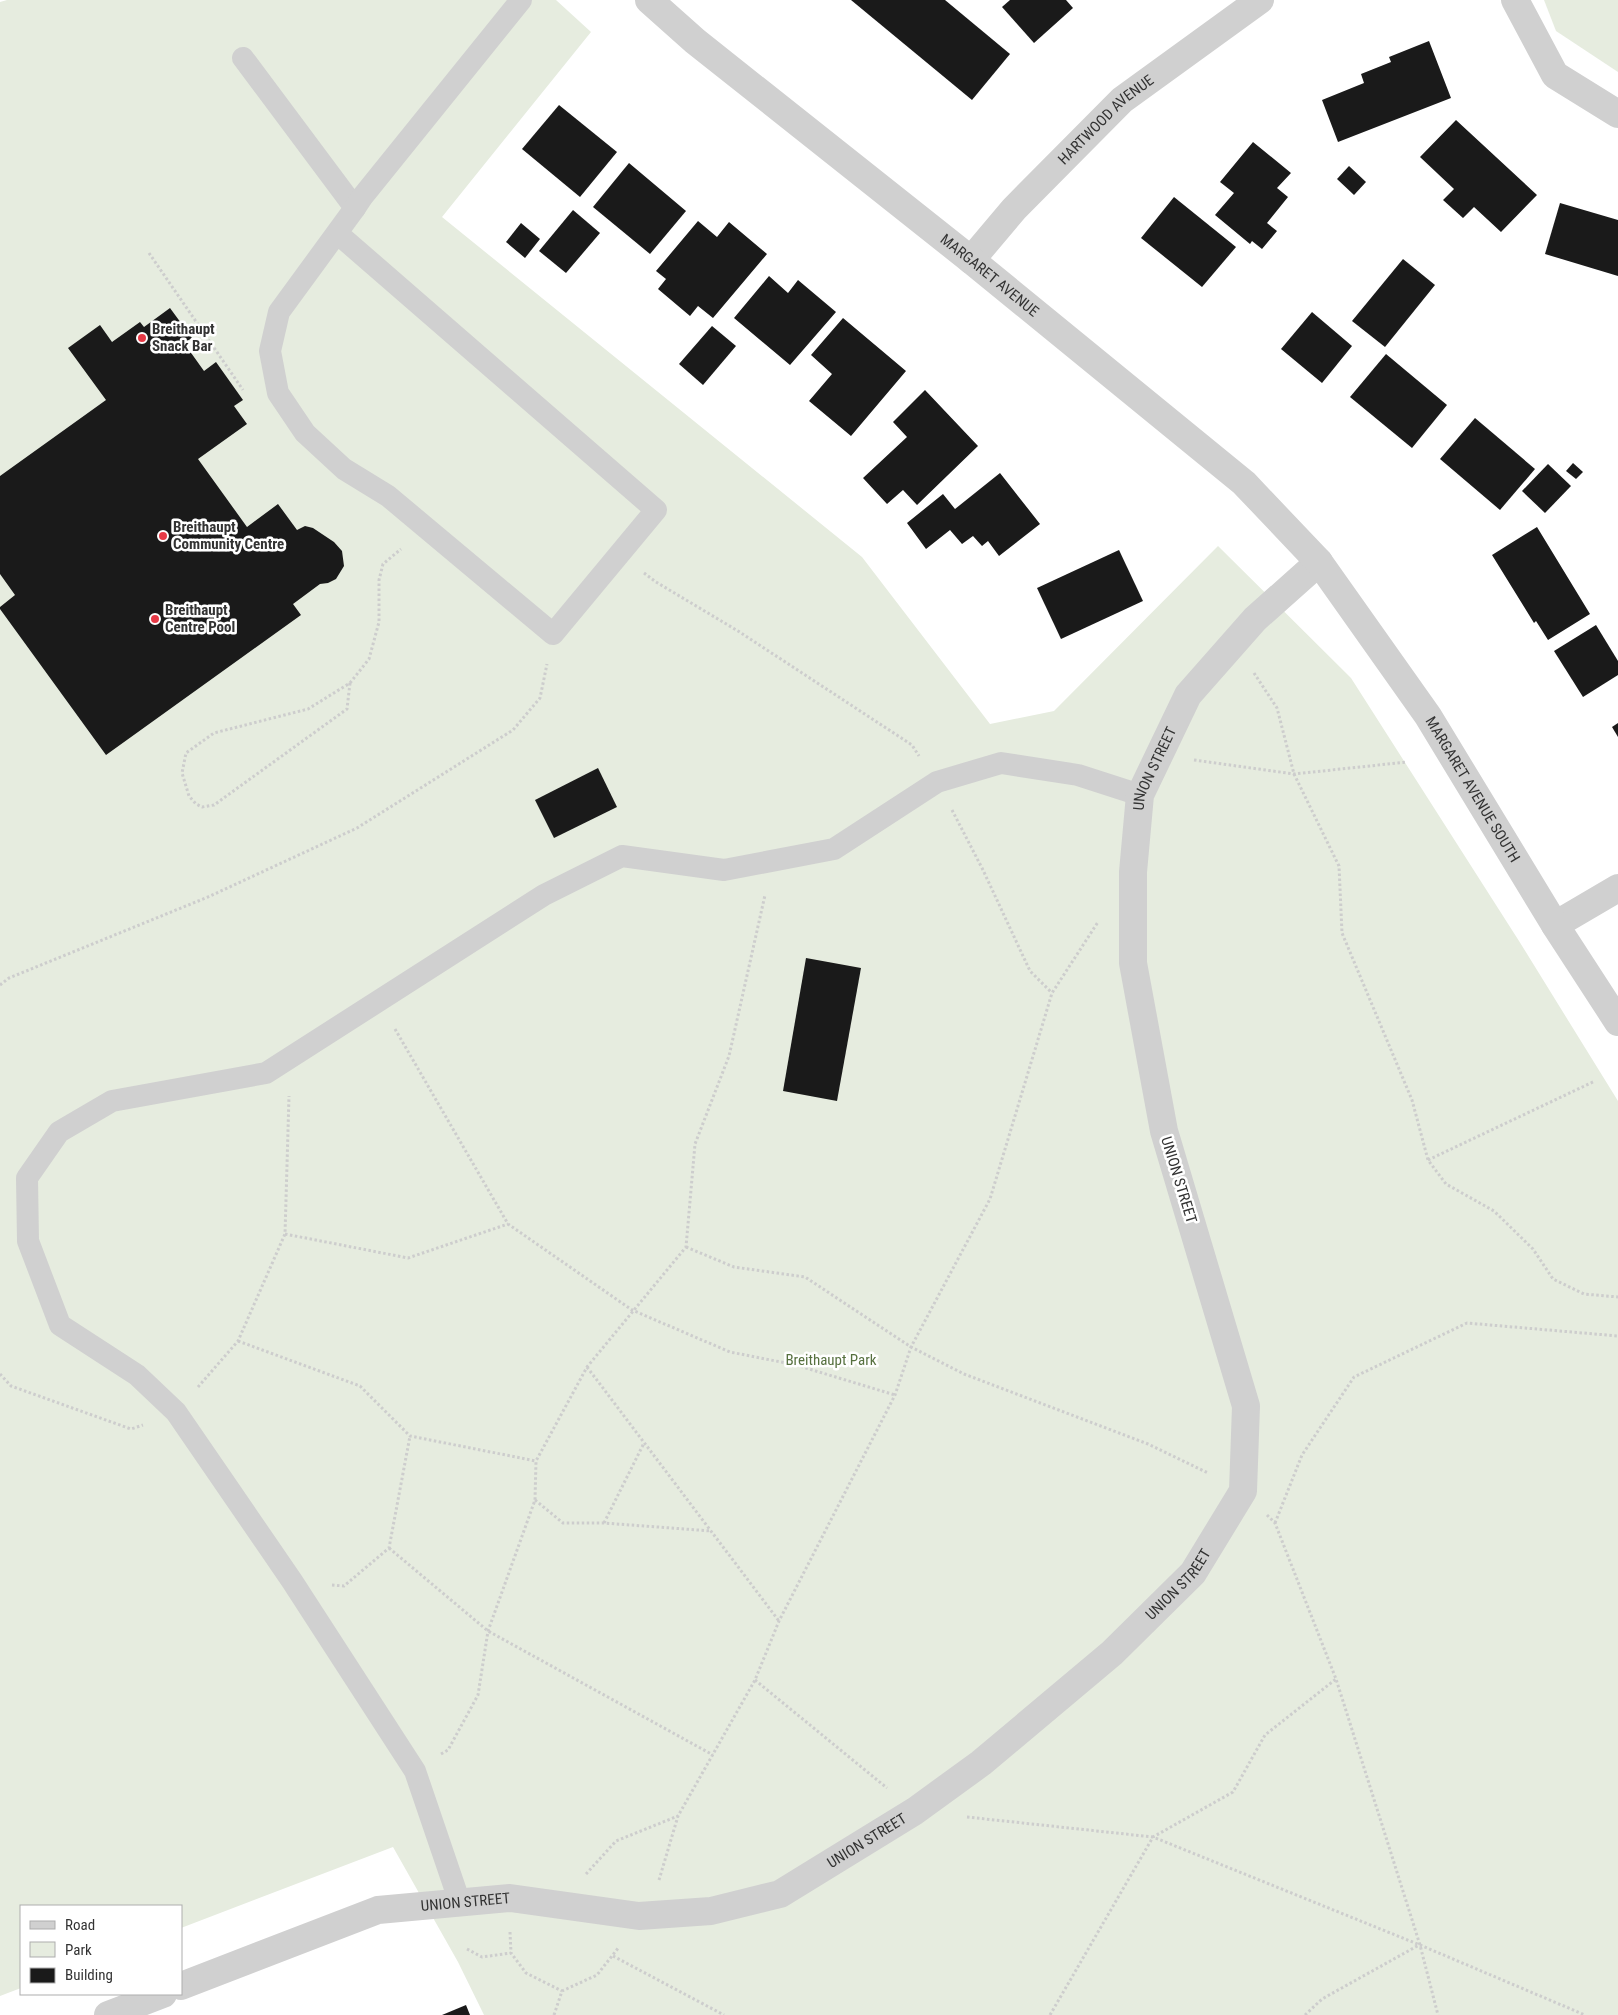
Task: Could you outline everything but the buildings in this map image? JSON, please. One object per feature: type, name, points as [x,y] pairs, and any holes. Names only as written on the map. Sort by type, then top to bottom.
[{"type":"street","name":"MARGARET AVENUE","points":[[650,0],[695,41],[970,260],[1244,483],[1319,562]]},
{"type":"street","name":"HARTWOOD AVENUE","points":[[970,260],[1014,209],[1122,100],[1260,0]]},
{"type":"street","points":[[1515,0],[1556,75],[1618,114]]},
{"type":"street","name":"UNION STREET","points":[[182,1986],[378,1910],[510,1898],[640,1916],[711,1912],[780,1894],[915,1811],[981,1763],[1112,1653],[1193,1573],[1244,1491],[1246,1406],[1164,1131],[1133,963],[1133,872],[1140,795],[1188,695],[1268,606],[1319,562]]},
{"type":"street","name":"MARGARET AVENUE SOUTH","points":[[1319,562],[1428,716],[1554,925],[1618,1022]]},
{"type":"street","points":[[1554,925],[1618,888]]},
{"type":"street","points":[[108,2015],[160,1995]]},
{"type":"lane","points":[[337,233],[656,510],[553,634],[388,496],[344,469],[305,433],[278,393],[270,351],[279,312],[355,208],[521,0]]},
{"type":"lane","points":[[243,58],[355,208]]},
{"type":"lane","points":[[460,1903],[415,1771],[292,1581],[176,1412],[137,1375],[60,1325],[28,1242],[27,1178],[59,1132],[112,1101],[266,1073],[544,895],[622,856],[724,870],[834,849],[937,782],[1001,763],[1078,775],[1140,795]]},
{"type":"path","points":[[149,252],[246,393]]},
{"type":"path","points":[[350,683],[347,709],[214,805],[202,807],[196,804],[189,796],[182,773],[186,753],[214,733],[308,709],[350,683],[369,659],[379,622],[379,580],[383,564],[426,528]]},
{"type":"path","points":[[619,555],[656,582],[738,631],[912,745],[937,782],[983,870],[1030,971],[1052,993]]},
{"type":"path","points":[[0,985],[9,978],[208,897],[357,828],[513,730],[540,698],[553,634]]},
{"type":"path","points":[[1234,644],[1278,708],[1294,774],[1339,866],[1342,933],[1412,1100],[1428,1160],[1446,1184],[1494,1211],[1533,1249],[1553,1279],[1584,1294],[1618,1297]]},
{"type":"path","points":[[1159,755],[1294,774],[1407,762]]},
{"type":"path","points":[[415,1771],[448,1750],[478,1695],[488,1631],[535,1500],[536,1461],[587,1367],[632,1310],[686,1247],[695,1144],[729,1056],[773,861]]},
{"type":"path","points":[[656,1890],[678,1816],[755,1680],[779,1621],[895,1395],[912,1347],[990,1198],[1052,993],[1099,921]]},
{"type":"path","points":[[378,1001],[508,1224],[632,1310],[730,1352],[796,1365],[895,1395]]},
{"type":"path","points":[[0,1374],[11,1386],[131,1429],[176,1412],[238,1341],[285,1234],[290,1058]]},
{"type":"path","points":[[1428,1160],[1595,1081]]},
{"type":"path","points":[[285,1234],[408,1258],[508,1224]]},
{"type":"path","points":[[686,1247],[734,1267],[805,1277],[912,1347],[964,1374],[1148,1444],[1244,1491],[1275,1523],[1336,1679],[1420,1945],[1438,2015]]},
{"type":"path","points":[[1275,1523],[1302,1455],[1354,1377],[1468,1323],[1618,1336]]},
{"type":"path","points":[[238,1341],[360,1386],[410,1436],[536,1461]]},
{"type":"path","points":[[587,1367],[779,1621]]},
{"type":"path","points":[[292,1581],[344,1586],[390,1548],[410,1436]]},
{"type":"path","points":[[604,1523],[644,1443]]},
{"type":"path","points":[[535,1500],[562,1523],[604,1523],[712,1531]]},
{"type":"path","points":[[390,1548],[488,1631],[713,1755]]},
{"type":"path","points":[[1050,2015],[1153,1838],[1233,1792],[1265,1735],[1336,1679]]},
{"type":"path","points":[[755,1680],[915,1811],[1153,1838],[1420,1945],[1585,2015]]},
{"type":"path","points":[[563,1905],[580,1881],[616,1841],[678,1816]]},
{"type":"path","points":[[510,1898],[510,1953],[526,1973],[562,1991]]},
{"type":"path","points":[[554,2015],[562,1991],[597,1975],[621,1945]]},
{"type":"path","points":[[1305,2015],[1322,1998],[1420,1945]]},
{"type":"path","points":[[467,1949],[482,1957],[510,1953]]},
{"type":"path","points":[[613,1956],[724,2015]]},
{"type":"green space","name":"Breithaupt Park","points":[[7,0],[556,0],[591,32],[442,217],[862,557],[990,724],[1054,711],[1218,546],[1351,678],[1519,941],[1618,1101],[1618,2015],[484,2015],[458,1962],[393,1847],[182,1928],[182,1905],[20,1905],[20,1988],[0,1996],[0,2]]},
{"type":"green space","points":[[1544,0],[1618,0],[1618,72],[1556,31]]},
{"type":"place","name":"Breithaupt Snack Bar","points":[[142,338]]},
{"type":"place","name":"Breithaupt Community Centre","points":[[163,536]]},
{"type":"place","name":"Breithaupt Centre Pool","points":[[155,619]]}]
